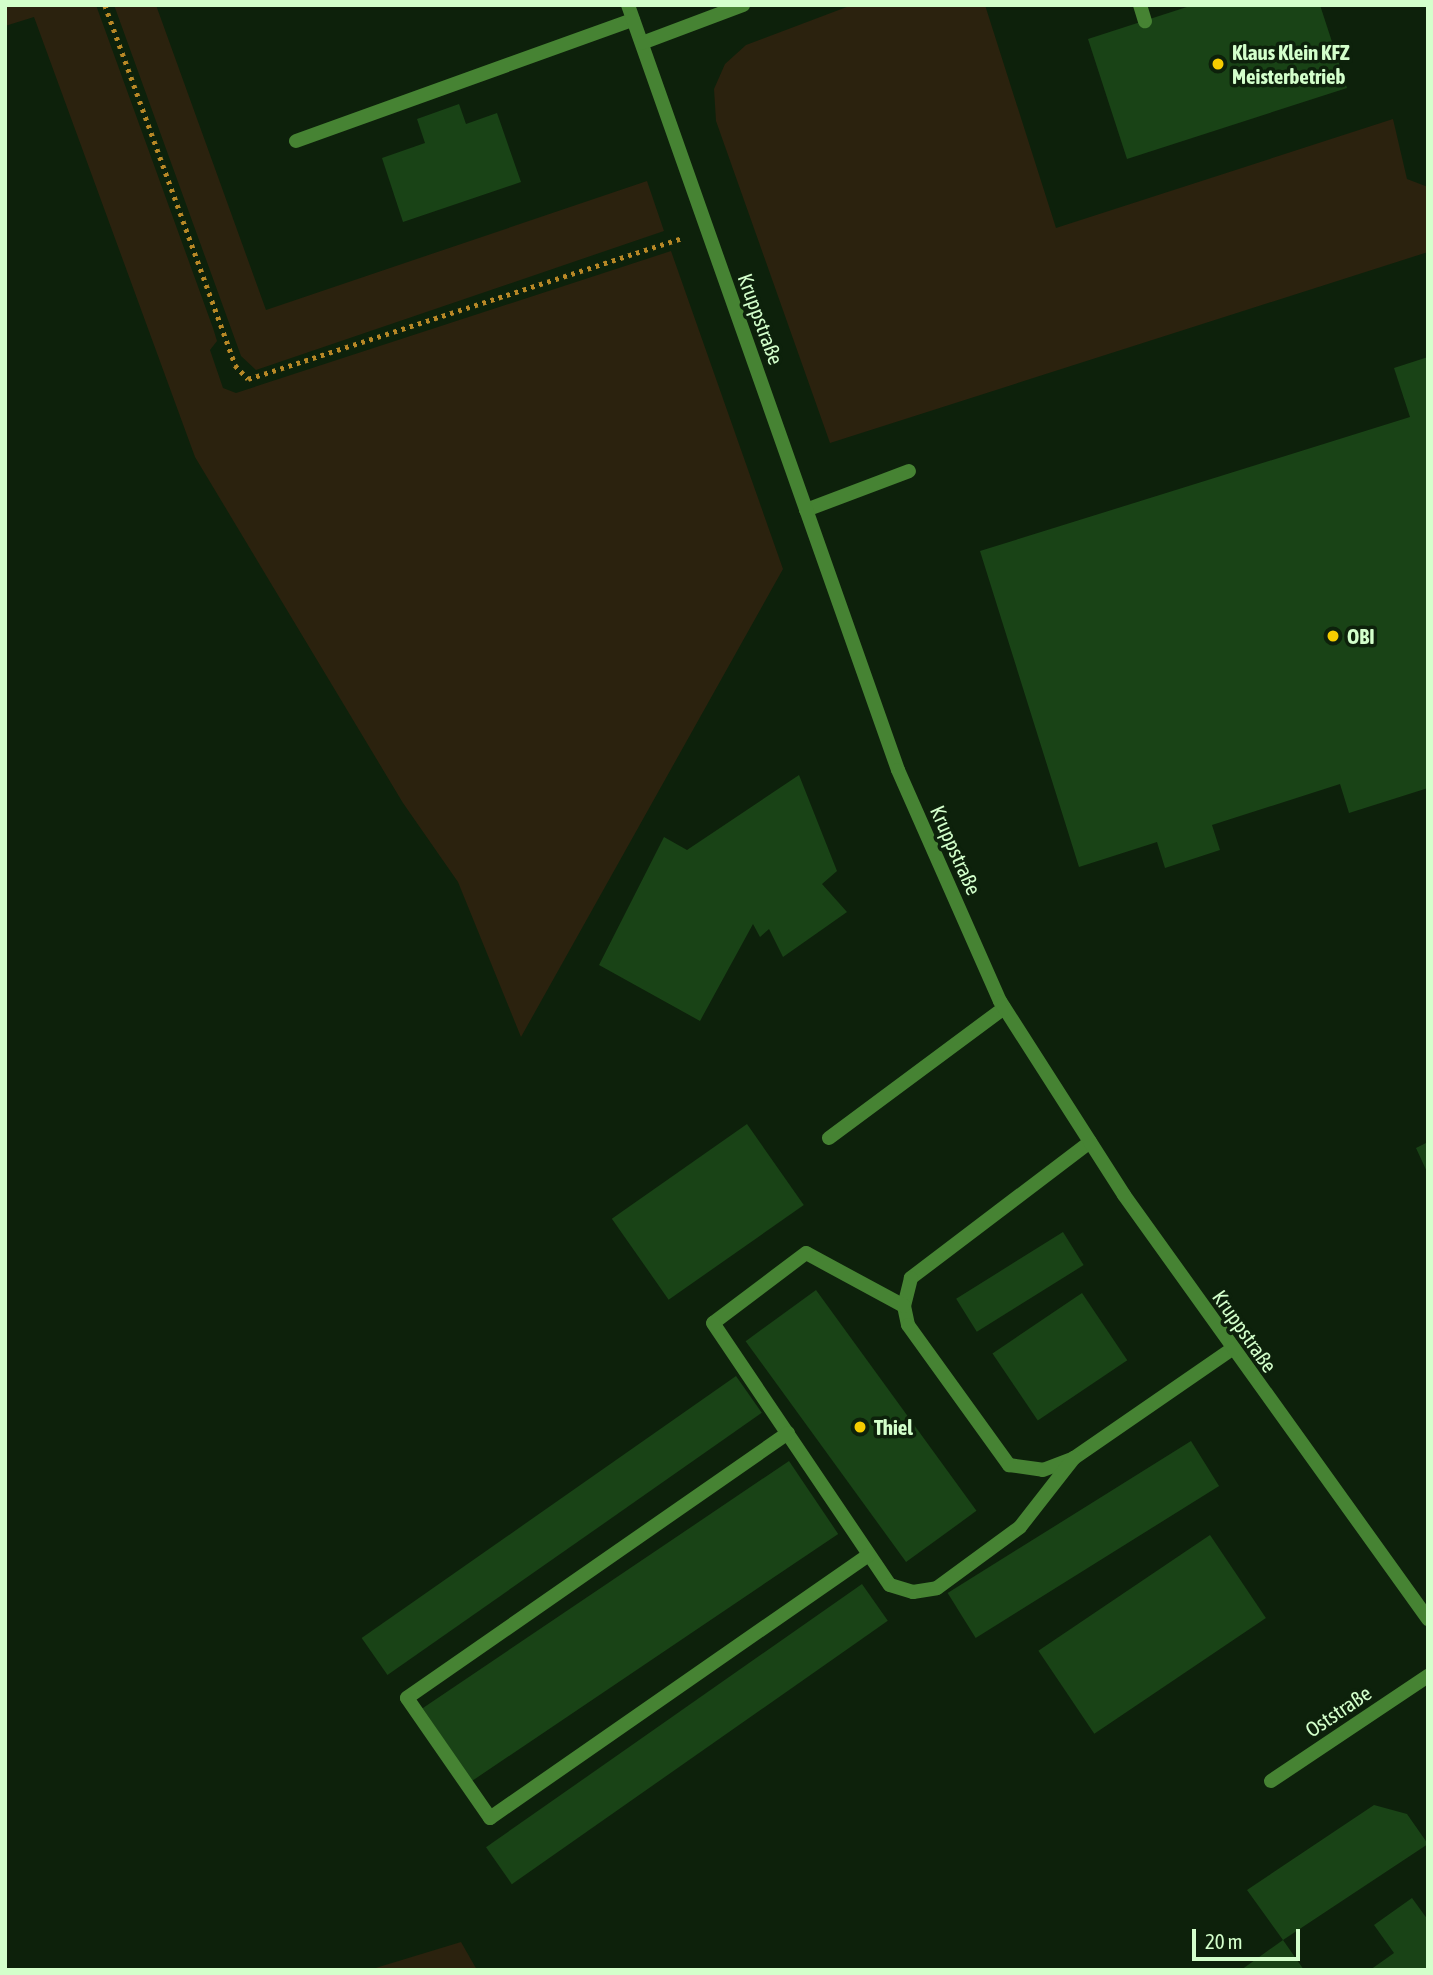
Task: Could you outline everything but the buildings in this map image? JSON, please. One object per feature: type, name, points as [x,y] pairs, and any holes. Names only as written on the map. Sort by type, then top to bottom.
[{"type":"street","name":"Kruppstraße","points":[[628,5],[898,769],[1004,1008],[1090,1142],[1233,1349],[1428,1619]]},
{"type":"street","points":[[642,43],[743,5]]},
{"type":"street","points":[[1140,5],[1145,21]]},
{"type":"street","points":[[296,141],[634,20]]},
{"type":"street","points":[[806,510],[909,471]]},
{"type":"street","points":[[829,1138],[1004,1008]]},
{"type":"street","points":[[1090,1142],[911,1278],[904,1306],[908,1325],[1009,1465],[1043,1470],[1074,1458],[1233,1349]]},
{"type":"street","points":[[904,1306],[806,1253],[713,1324],[890,1585],[913,1592],[937,1588],[1020,1527],[1074,1458]]},
{"type":"street","points":[[788,1433],[407,1698],[490,1818],[869,1555]]},
{"type":"street","name":"Oststraße","points":[[1271,1782],[1428,1675]]},
{"type":"path","points":[[105,5],[234,365],[248,379],[707,230]]},
{"type":"shaded area","points":[[5,5],[96,5],[213,328],[217,341],[210,350],[223,388],[236,393],[671,251],[783,569],[521,1037],[458,882],[403,803],[195,457],[34,17],[5,26]]},
{"type":"shaded area","points":[[114,5],[156,5],[266,310],[647,181],[664,231],[256,370],[241,356]]},
{"type":"shaded area","points":[[852,5],[985,5],[1056,228],[1393,119],[1407,179],[1428,187],[1428,252],[830,443],[716,121],[714,89],[725,64],[746,45]]},
{"type":"shaded area","points":[[461,1942],[477,1970],[369,1970]]},
{"type":"place","name":"Klaus Klein KFZ Meisterbetrieb","points":[[1218,64]]},
{"type":"place","name":"OBI","points":[[1333,636]]},
{"type":"place","name":"Thiel","points":[[860,1427]]}]
